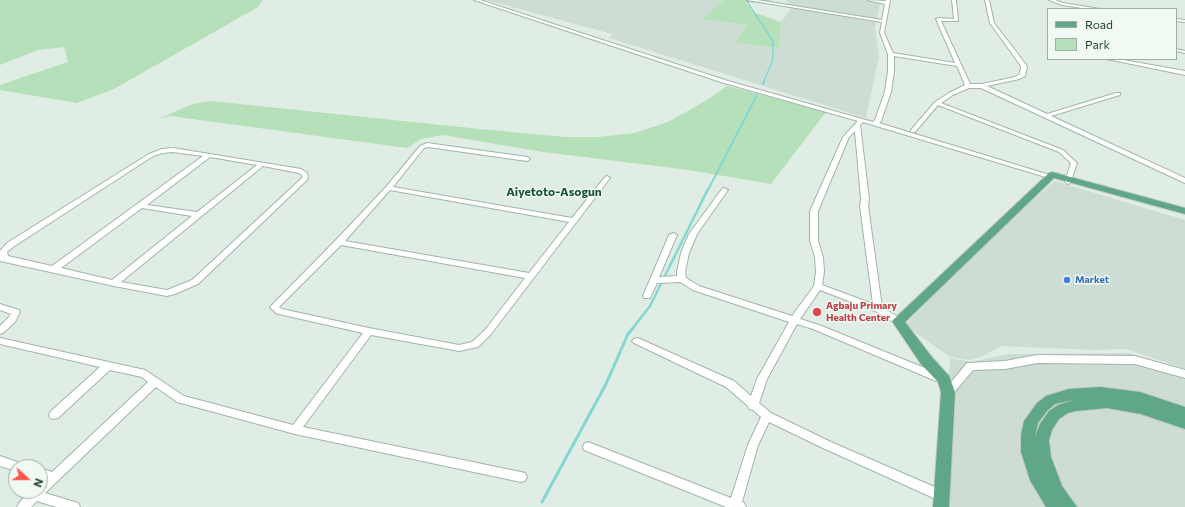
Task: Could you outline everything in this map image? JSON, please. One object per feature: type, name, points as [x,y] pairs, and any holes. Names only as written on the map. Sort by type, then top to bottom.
[{"type":"main road","points":[[941,501],[946,386],[898,321],[1025,199],[1052,176],[1185,215]]},
{"type":"main road","points":[[1068,181],[1185,211]]},
{"type":"main road","points":[[1055,507],[1038,480],[1029,452],[1028,435],[1031,422],[1042,407],[1051,400],[1069,395],[1100,392],[1140,398],[1185,412]]},
{"type":"main road","points":[[1069,507],[1056,490],[1043,457],[1042,440],[1045,428],[1054,415],[1062,409],[1076,405],[1107,402],[1141,408],[1185,423]]},
{"type":"street","points":[[476,0],[726,82],[860,122],[876,123],[913,131],[920,135]]},
{"type":"street","points":[[484,0],[718,77],[920,135],[1052,176]]},
{"type":"street","points":[[749,0],[883,21]]},
{"type":"street","points":[[869,0],[888,2],[883,21],[882,33],[891,54],[891,71],[888,92],[876,123]]},
{"type":"street","points":[[954,0],[956,20],[938,19],[968,86]]},
{"type":"street","points":[[913,131],[936,103],[968,86],[982,86],[1017,78],[1023,75],[1024,66],[992,23],[987,0]]},
{"type":"street","points":[[1051,0],[1063,6],[1086,8]]},
{"type":"street","points":[[891,54],[958,65]]},
{"type":"street","points":[[1115,60],[1185,73]]},
{"type":"street","points":[[982,86],[1185,182]]},
{"type":"street","points":[[1046,116],[1118,94]]},
{"type":"street","points":[[936,103],[1061,151],[1074,163],[1068,181]]},
{"type":"street","points":[[753,406],[762,379],[794,321],[818,286],[820,272],[819,257],[814,240],[814,211],[846,137],[860,122]]},
{"type":"street","points":[[860,122],[864,206],[878,309]]},
{"type":"street","points":[[527,159],[427,145],[419,149],[388,188],[339,242],[274,307],[279,311],[369,331],[459,348],[475,345],[488,332],[607,178]]},
{"type":"street","points":[[173,150],[262,164],[301,171],[305,174],[306,179],[194,282],[182,289],[167,293],[114,283],[2,258],[3,252],[10,245],[151,155],[173,150]]},
{"type":"street","points":[[53,270],[209,156]]},
{"type":"street","points":[[114,283],[262,164]]},
{"type":"street","points":[[388,188],[574,221]]},
{"type":"street","points":[[682,280],[681,272],[685,253],[693,234],[724,190]]},
{"type":"street","points":[[142,206],[199,216]]},
{"type":"street","points":[[647,296],[657,280],[673,235]]},
{"type":"street","points":[[339,242],[530,276]]},
{"type":"street","points":[[657,280],[682,280],[696,288],[816,327],[946,386],[970,366],[1005,365],[1037,359],[1135,360],[1185,374]]},
{"type":"street","points":[[818,286],[878,309],[898,321]]},
{"type":"street","points":[[0,306],[16,312],[12,320],[0,331]]},
{"type":"street","points":[[295,430],[369,331]]},
{"type":"street","points":[[0,341],[144,374],[181,399],[295,430],[521,477]]},
{"type":"street","points":[[638,341],[730,384],[766,416],[941,501]]},
{"type":"street","points":[[54,415],[109,365]]},
{"type":"street","points":[[48,482],[155,382]]},
{"type":"street","points":[[588,447],[737,506],[753,445],[766,416]]},
{"type":"street","points":[[48,475],[53,477]]},
{"type":"street","points":[[48,496],[74,507]]},
{"type":"street","points":[[23,507],[31,499]]},
{"type":"shaded area","points":[[486,0],[723,0],[702,19],[747,25],[737,43],[779,48],[781,22],[791,9],[786,0],[859,0],[880,3],[875,27],[879,56],[866,118],[609,38],[612,34]]},
{"type":"shaded area","name":"Market","points":[[1055,181],[1185,220],[1185,369],[1126,349],[1093,350],[1001,346],[981,357],[969,360],[950,357],[905,325],[993,234]]},
{"type":"shaded area","points":[[1128,353],[1185,370],[1185,507],[935,507],[946,388],[951,358],[971,362],[1008,354]]},
{"type":"green space","points":[[0,0],[263,0],[258,7],[114,89],[77,103],[0,90],[0,85],[68,62],[64,47],[38,50],[0,65]]},
{"type":"green space","points":[[723,0],[772,0],[767,4],[745,2],[753,12],[781,22],[779,48],[736,43],[747,25],[702,19]]},
{"type":"green space","points":[[727,86],[826,112],[771,184],[689,170],[543,152],[443,135],[421,139],[407,148],[170,116],[158,119],[193,104],[211,101],[565,137],[598,137],[634,133],[668,122],[707,100]]},
{"type":"waterway","points":[[746,0],[773,41],[773,60],[763,83]]},
{"type":"waterway","points":[[708,190],[757,95]]},
{"type":"waterway","points":[[632,329],[650,306],[708,189]]},
{"type":"waterway","points":[[542,502],[606,384],[628,334],[633,328]]},
{"type":"place","name":"Market","points":[[1067,280]]},
{"type":"place","name":"Agbaju Primary Health Center","points":[[817,312]]},
{"type":"district","name":"Aiyetoto-Asogun","points":[[554,192]]}]
